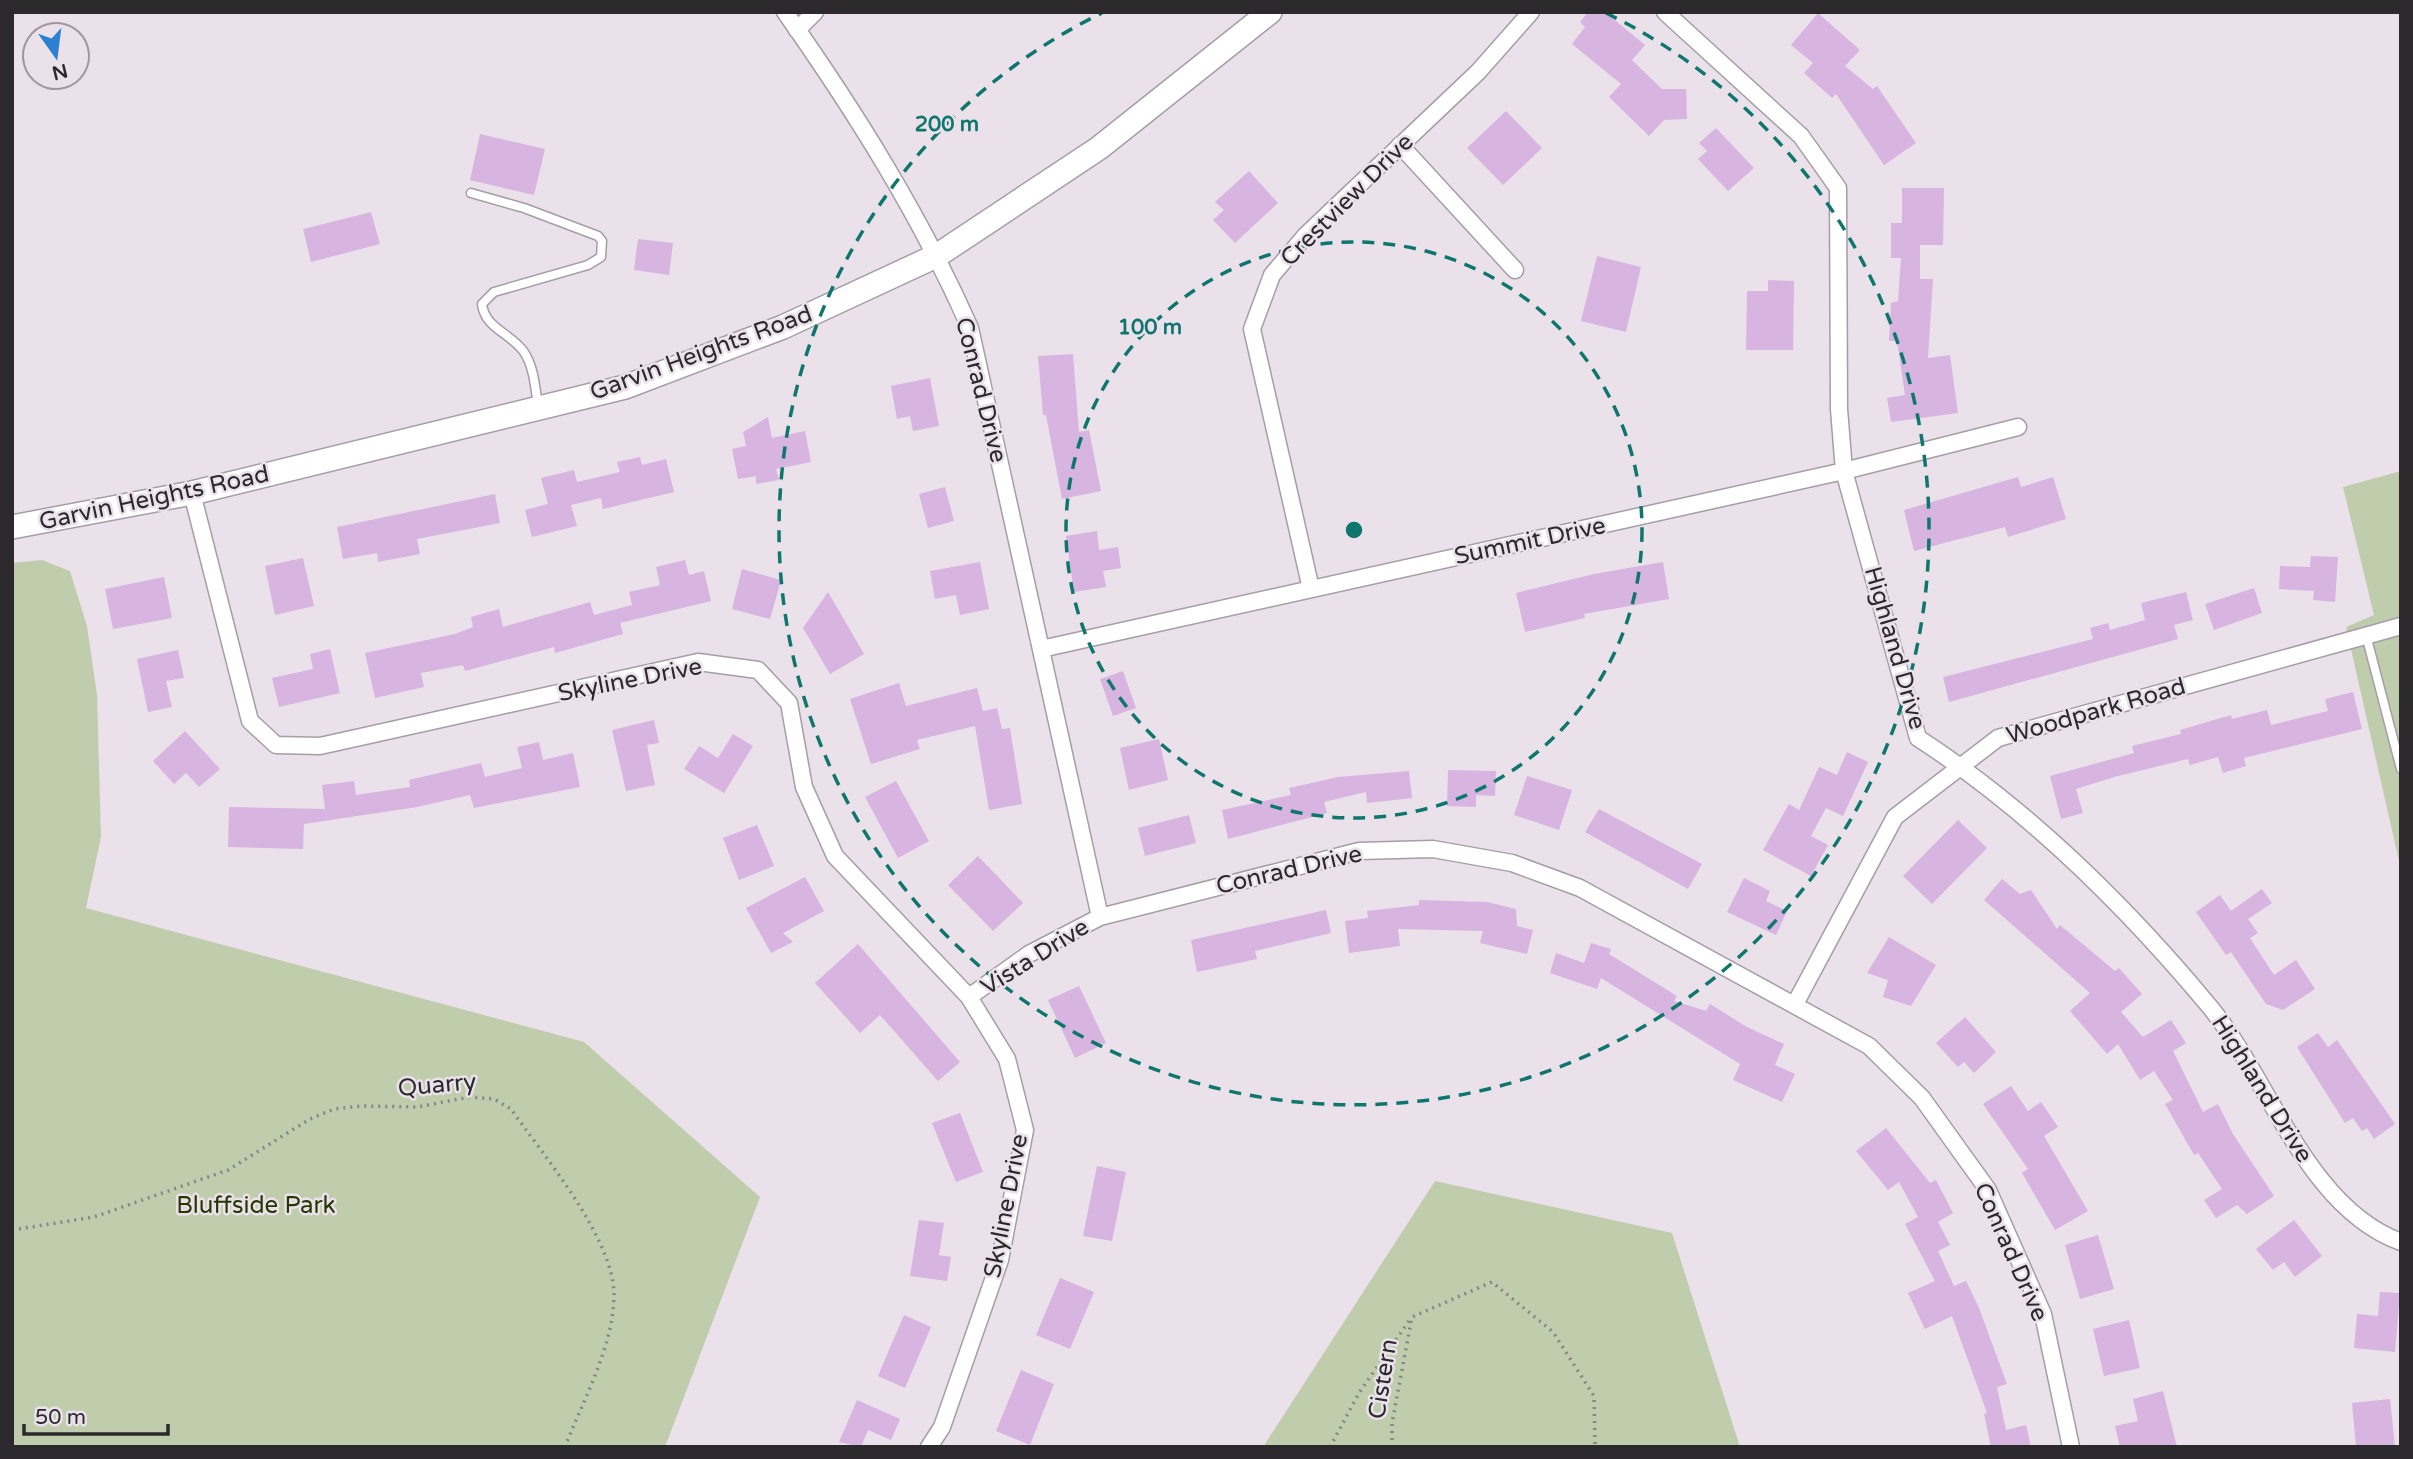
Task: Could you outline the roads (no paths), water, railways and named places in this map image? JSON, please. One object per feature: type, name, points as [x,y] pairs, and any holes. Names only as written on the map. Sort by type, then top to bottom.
[{"type":"main road","name":"Garvin Heights Road","points":[[12,527],[192,493],[625,387],[783,327],[938,256],[1098,148],[1270,12]]},
{"type":"street","name":"Conrad Drive","points":[[785,12],[847,99],[938,256],[970,328],[1100,917],[1359,851],[1433,849],[1512,863],[1580,888],[1794,1004],[1869,1046],[1922,1098],[1987,1190],[2043,1314],[2071,1447]]},
{"type":"street","points":[[797,30],[816,12]]},
{"type":"street","name":"Crestview Drive","points":[[1311,589],[1252,329],[1272,275],[1306,235],[1478,72],[1531,12]]},
{"type":"street","name":"Highland Drive","points":[[1665,12],[1801,136],[1838,188],[1839,409],[1844,471],[1919,738],[1962,766],[2052,842],[2133,921],[2212,1010],[2320,1182],[2381,1235],[2401,1242]]},
{"type":"street","points":[[1400,145],[1515,270]]},
{"type":"street","name":"Summit Drive","points":[[1041,649],[1844,471],[2018,427]]},
{"type":"street","name":"Skyline Drive","points":[[192,493],[250,721],[276,745],[320,746],[698,662],[758,670],[789,703],[804,787],[835,856],[969,998],[1007,1059],[1025,1130],[1000,1260],[942,1427],[929,1447]]},
{"type":"street","name":"Woodpark Road","points":[[1794,1004],[1895,817],[1998,738],[2401,626]]},
{"type":"street","name":"Vista Drive","points":[[969,998],[1029,954],[1100,917]]},
{"type":"lane","points":[[471,193],[524,208],[597,236],[602,241],[601,257],[588,265],[494,292],[482,304],[489,323],[523,351],[531,367],[538,408]]},
{"type":"lane","points":[[2366,635],[2401,769]]},
{"type":"park label","name":"Bluffside Park","points":[[256,1205]]}]
